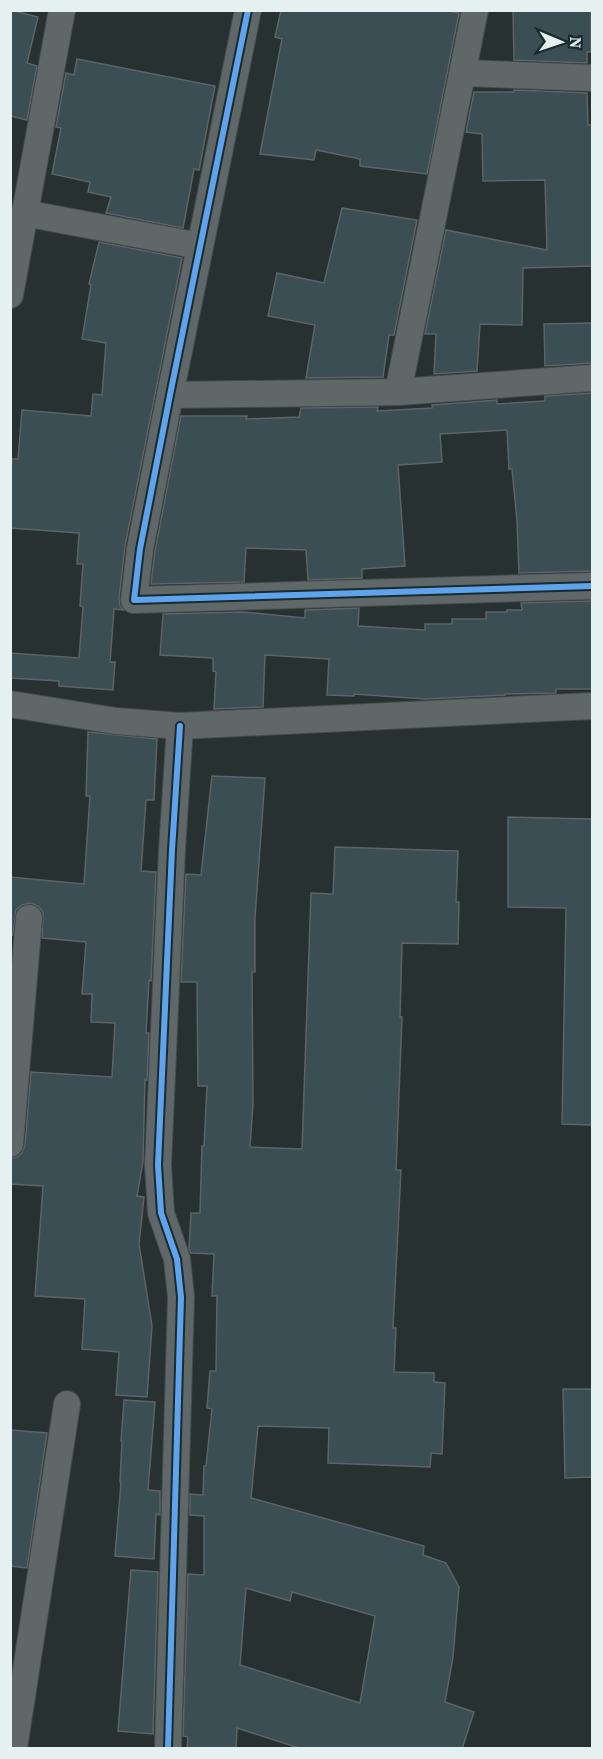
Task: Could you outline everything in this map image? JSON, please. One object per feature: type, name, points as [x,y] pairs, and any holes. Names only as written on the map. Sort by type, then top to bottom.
[{"type":"street","points":[[10,295],[62,10]]},
{"type":"street","points":[[248,10],[140,549],[134,600],[592,586]]},
{"type":"street","points":[[398,392],[475,10]]},
{"type":"street","points":[[463,73],[592,78]]},
{"type":"street","points":[[24,213],[200,246]]},
{"type":"street","points":[[170,395],[398,392],[592,378]]},
{"type":"street","points":[[10,704],[116,721],[180,726],[592,706]]},
{"type":"street","points":[[168,1749],[181,1297],[177,1259],[161,1213],[158,1165],[180,726]]},
{"type":"street","points":[[10,1144],[29,918]]},
{"type":"street","points":[[14,1749],[67,1404]]},
{"type":"building","points":[[10,10],[38,17],[27,63],[37,66],[27,120],[10,116]]},
{"type":"building","points":[[281,10],[443,10],[459,13],[427,174],[360,166],[360,159],[316,150],[314,160],[260,154],[282,39],[275,37]]},
{"type":"building","points":[[513,10],[591,10],[591,52],[587,52],[587,63],[514,60]]},
{"type":"building","points":[[77,59],[215,86],[199,170],[194,169],[183,228],[106,213],[111,197],[88,192],[90,182],[52,174],[61,128],[56,127],[66,73],[74,75]]},
{"type":"building","points":[[514,90],[587,93],[588,125],[592,125],[592,266],[523,268],[522,325],[480,324],[477,371],[434,374],[436,334],[425,334],[446,230],[547,250],[545,180],[483,181],[482,134],[466,132],[474,92],[514,92]]},
{"type":"building","points":[[342,208],[417,220],[394,335],[389,335],[383,377],[306,378],[315,325],[268,316],[277,273],[324,283]]},
{"type":"building","points":[[99,242],[182,258],[125,546],[119,598],[120,606],[124,610],[114,609],[110,662],[115,662],[113,690],[59,686],[59,681],[10,678],[10,653],[79,658],[83,607],[80,606],[83,564],[77,564],[79,533],[10,528],[10,482],[12,459],[18,459],[22,410],[91,416],[93,394],[102,395],[106,343],[82,339],[91,285],[89,284]]},
{"type":"building","points":[[592,323],[592,363],[545,366],[544,324]]},
{"type":"building","points":[[592,393],[592,571],[519,573],[517,521],[512,469],[509,469],[507,430],[440,434],[442,462],[398,465],[405,566],[362,569],[362,578],[308,580],[306,550],[246,548],[244,582],[151,584],[155,551],[181,416],[247,416],[246,419],[299,417],[301,408],[378,407],[377,411],[432,408],[432,405],[497,400],[497,404],[545,401],[545,396]]},
{"type":"building","points":[[592,601],[592,689],[556,689],[556,693],[425,699],[354,694],[354,696],[327,695],[329,659],[265,655],[263,707],[214,709],[216,672],[213,671],[213,658],[160,655],[163,614],[243,612],[305,618],[305,610],[359,608],[358,626],[425,630],[425,624],[452,624],[452,619],[486,619],[486,612],[522,610],[521,603]]},
{"type":"building","points":[[88,732],[157,739],[154,800],[146,800],[141,871],[156,872],[146,1033],[149,1033],[143,1161],[137,1196],[144,1197],[139,1244],[152,1326],[147,1397],[116,1395],[119,1352],[82,1349],[85,1299],[35,1296],[43,1186],[10,1184],[10,1159],[22,1153],[25,1145],[31,1072],[112,1077],[115,1023],[91,1022],[92,994],[82,994],[86,942],[42,938],[43,912],[38,906],[30,903],[16,910],[13,935],[10,935],[10,877],[84,884],[90,796],[86,796]]},
{"type":"building","points":[[212,776],[265,778],[255,918],[255,972],[252,972],[253,1104],[250,1147],[302,1149],[311,893],[333,894],[335,847],[458,851],[456,902],[459,902],[458,944],[402,943],[400,1017],[402,1017],[396,1170],[401,1170],[393,1328],[396,1328],[394,1372],[434,1373],[434,1382],[445,1383],[442,1454],[431,1453],[430,1467],[328,1463],[329,1428],[258,1426],[251,1498],[424,1546],[423,1555],[446,1563],[459,1587],[453,1657],[445,1702],[474,1712],[462,1749],[302,1749],[237,1728],[236,1749],[187,1749],[188,1737],[183,1736],[188,1574],[204,1575],[204,1516],[190,1515],[190,1494],[203,1495],[204,1466],[206,1466],[212,1409],[207,1408],[210,1371],[216,1371],[217,1296],[212,1296],[214,1254],[191,1253],[189,1249],[191,1213],[200,1213],[207,1086],[198,1086],[197,982],[181,982],[186,874],[201,875]],"holes":[[[246,1588],[290,1601],[292,1592],[375,1616],[360,1703],[240,1665]]]},
{"type":"building","points":[[508,817],[592,819],[592,1125],[562,1124],[566,908],[508,907]]},
{"type":"building","points":[[563,1389],[592,1389],[592,1477],[565,1478]]},
{"type":"building","points":[[124,1400],[155,1402],[148,1490],[160,1491],[160,1515],[156,1514],[154,1559],[115,1556]]},
{"type":"building","points":[[10,1430],[47,1433],[27,1568],[10,1566]]},
{"type":"building","points":[[131,1570],[158,1572],[153,1734],[118,1731]]},
{"type":"cycle path","points":[[248,10],[140,549],[134,600],[592,586]]},
{"type":"cycle path","points":[[168,1748],[181,1297],[177,1259],[161,1213],[158,1165],[180,726]]}]
